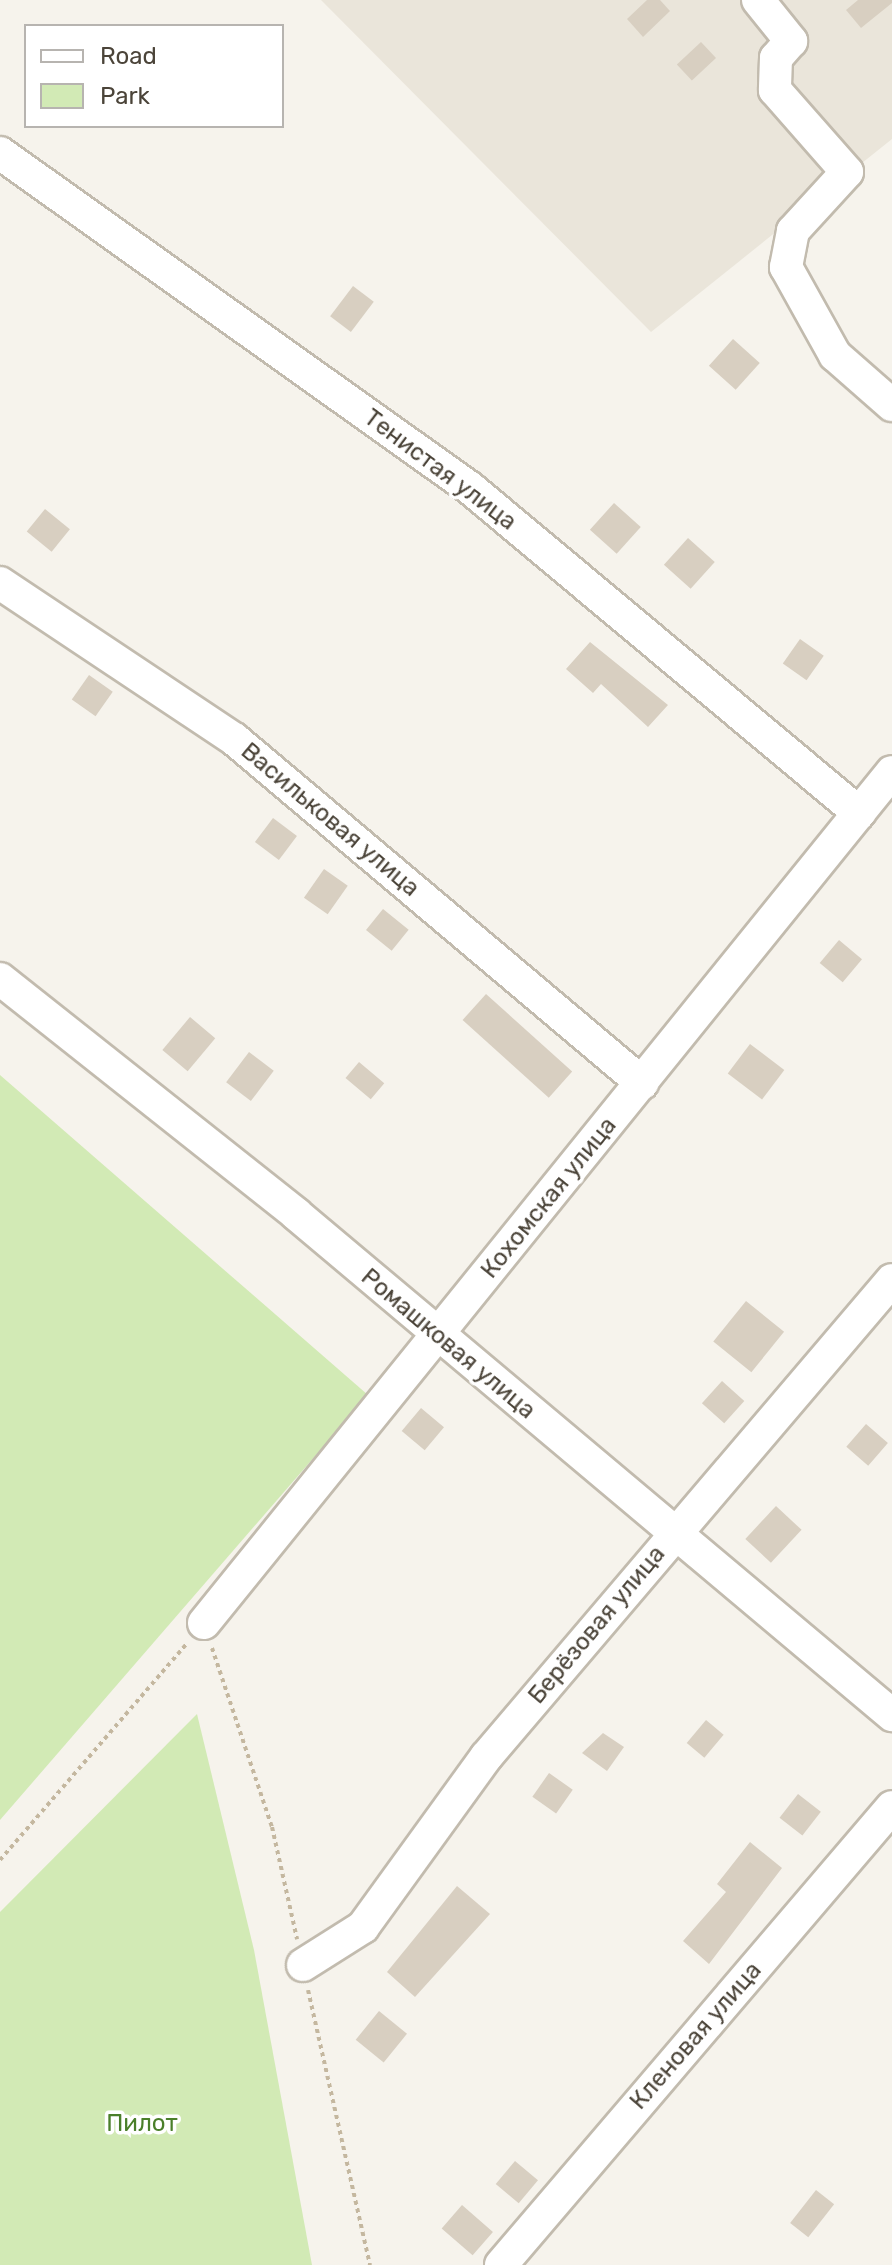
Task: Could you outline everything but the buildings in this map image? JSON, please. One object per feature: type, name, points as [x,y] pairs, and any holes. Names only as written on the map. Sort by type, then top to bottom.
[{"type":"street","points":[[758,0],[791,41],[776,58],[775,90],[847,172],[793,231],[786,267],[835,355],[892,405]]},
{"type":"street","name":"Тенистая улица","points":[[0,153],[470,488],[859,813]]},
{"type":"street","name":"Васильковая улица","points":[[0,583],[234,739],[642,1083]]},
{"type":"street","name":"Кохомская улица","points":[[204,1623],[892,772]]},
{"type":"street","name":"Ромашковая улица","points":[[0,979],[892,1715]]},
{"type":"street","name":"Берёзовая улица","points":[[303,1965],[363,1927],[486,1757],[892,1280]]},
{"type":"street","name":"Кленовая улица","points":[[501,2265],[892,1807]]},
{"type":"path","points":[[0,1860],[204,1623]]},
{"type":"shaded area","points":[[321,0],[892,0],[892,139],[651,332]]},
{"type":"green space","points":[[0,1075],[368,1395],[0,1820]]},
{"type":"green space","name":"Пилот","points":[[197,1714],[254,1950],[312,2265],[0,2265],[0,1912]]}]
